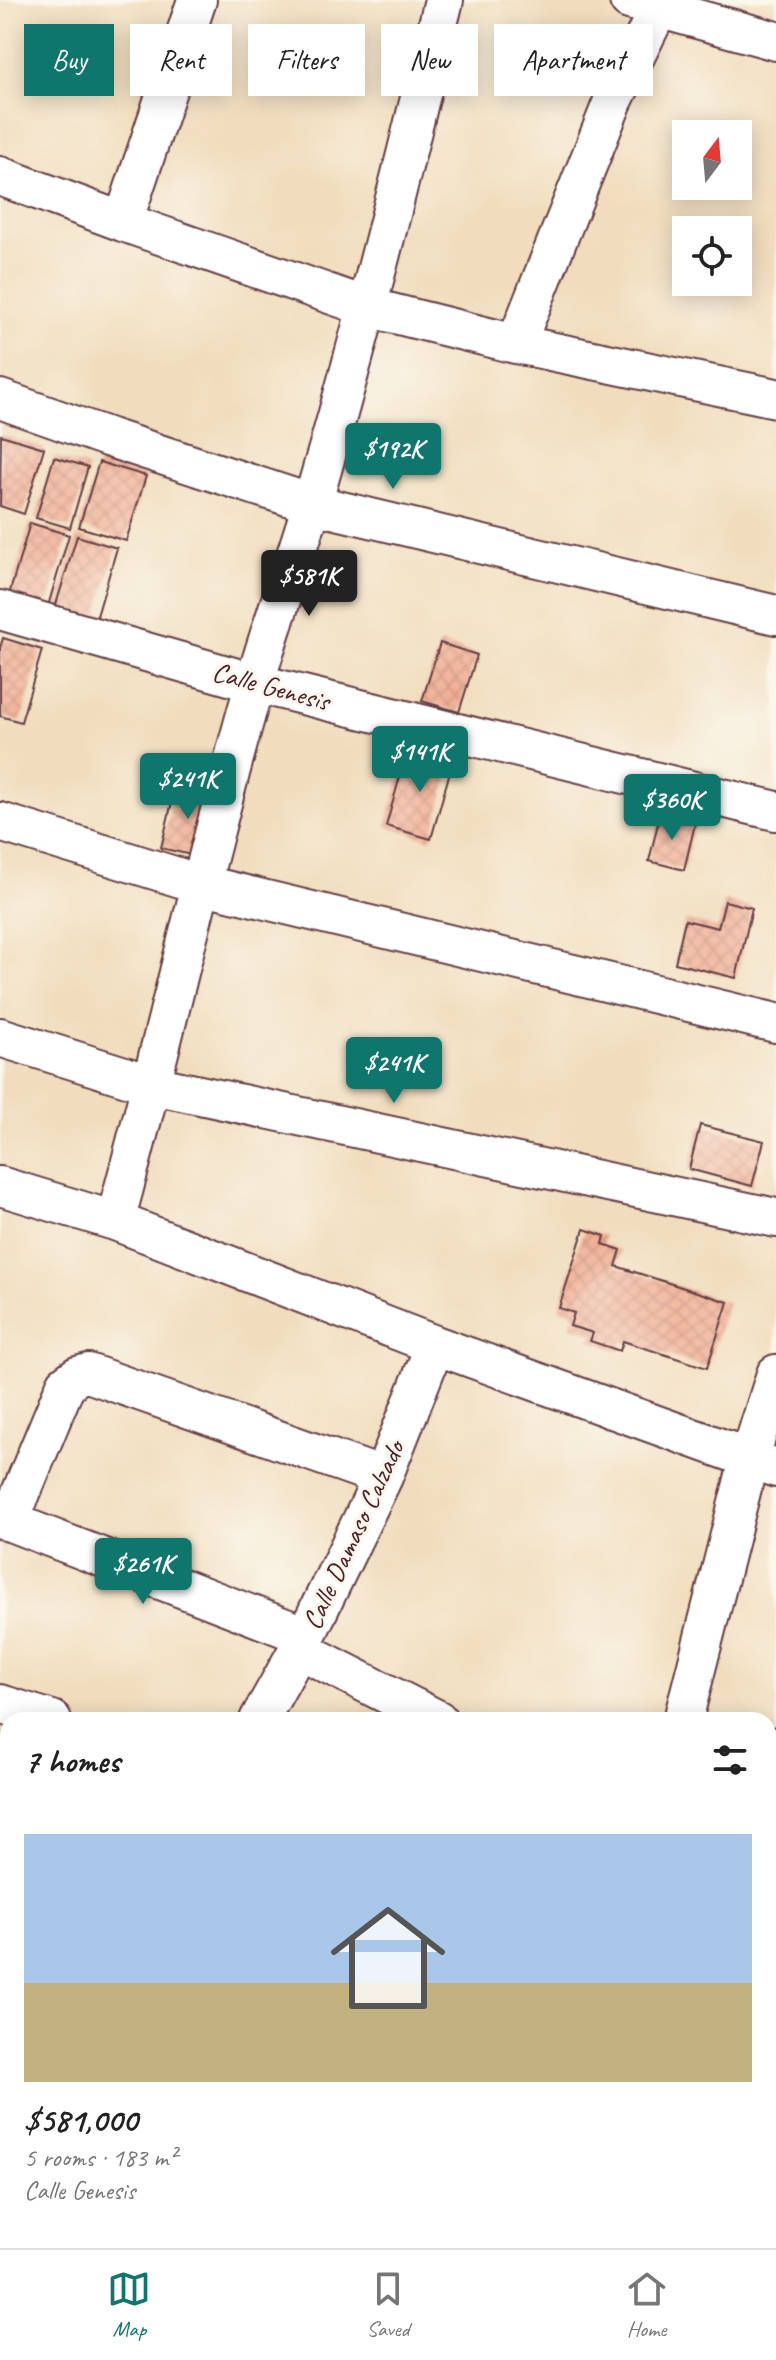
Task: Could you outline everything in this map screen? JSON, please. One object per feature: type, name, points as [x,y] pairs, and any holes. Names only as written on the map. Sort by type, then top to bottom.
[{"type":"street","points":[[123,222],[197,0]]},
{"type":"street","points":[[115,1221],[153,1085],[200,884],[254,683],[312,504],[367,307],[444,0]]},
{"type":"street","points":[[516,344],[613,101],[644,4],[776,41]]},
{"type":"street","points":[[0,176],[367,307],[516,344],[776,398]]},
{"type":"street","points":[[0,399],[312,504],[776,615]]},
{"type":"street","name":"Calle Genesis","points":[[0,610],[254,683],[776,811]]},
{"type":"street","points":[[0,822],[200,884],[776,1023]]},
{"type":"street","points":[[0,1037],[153,1085],[776,1218]]},
{"type":"street","points":[[0,1186],[115,1221],[435,1345],[762,1464]]},
{"type":"street","name":"Calle Damaso Calzado","points":[[264,1712],[303,1642],[383,1477],[435,1345]]},
{"type":"street","points":[[383,1477],[88,1373],[66,1384],[5,1520],[303,1642],[424,1712]]},
{"type":"street","points":[[685,1712],[762,1464],[776,1374]]},
{"type":"street","points":[[0,1704],[26,1712]]},
{"type":"building","points":[[1,435],[44,448],[24,514],[0,506]]},
{"type":"building","points":[[54,457],[88,467],[70,528],[36,518]]},
{"type":"building","points":[[99,462],[146,476],[126,541],[79,527]]},
{"type":"building","points":[[30,523],[69,535],[48,606],[9,595]]},
{"type":"building","points":[[77,536],[117,548],[95,623],[54,611]]},
{"type":"building","points":[[3,638],[42,650],[21,722],[0,716],[0,648]]},
{"type":"building","points":[[440,643],[477,655],[459,712],[422,701]]},
{"type":"building","points":[[408,748],[453,761],[431,839],[386,826]]},
{"type":"building","points":[[176,785],[215,795],[200,857],[161,848]]},
{"type":"building","points":[[660,815],[695,824],[684,870],[649,861]]},
{"type":"building","points":[[725,901],[752,908],[736,978],[675,963],[685,920],[718,928]]},
{"type":"building","points":[[700,1125],[764,1141],[752,1186],[689,1169]]},
{"type":"building","points":[[584,1229],[605,1236],[603,1244],[621,1250],[616,1266],[728,1302],[707,1368],[623,1341],[620,1351],[590,1341],[593,1333],[570,1326],[574,1313],[559,1308]]}]
